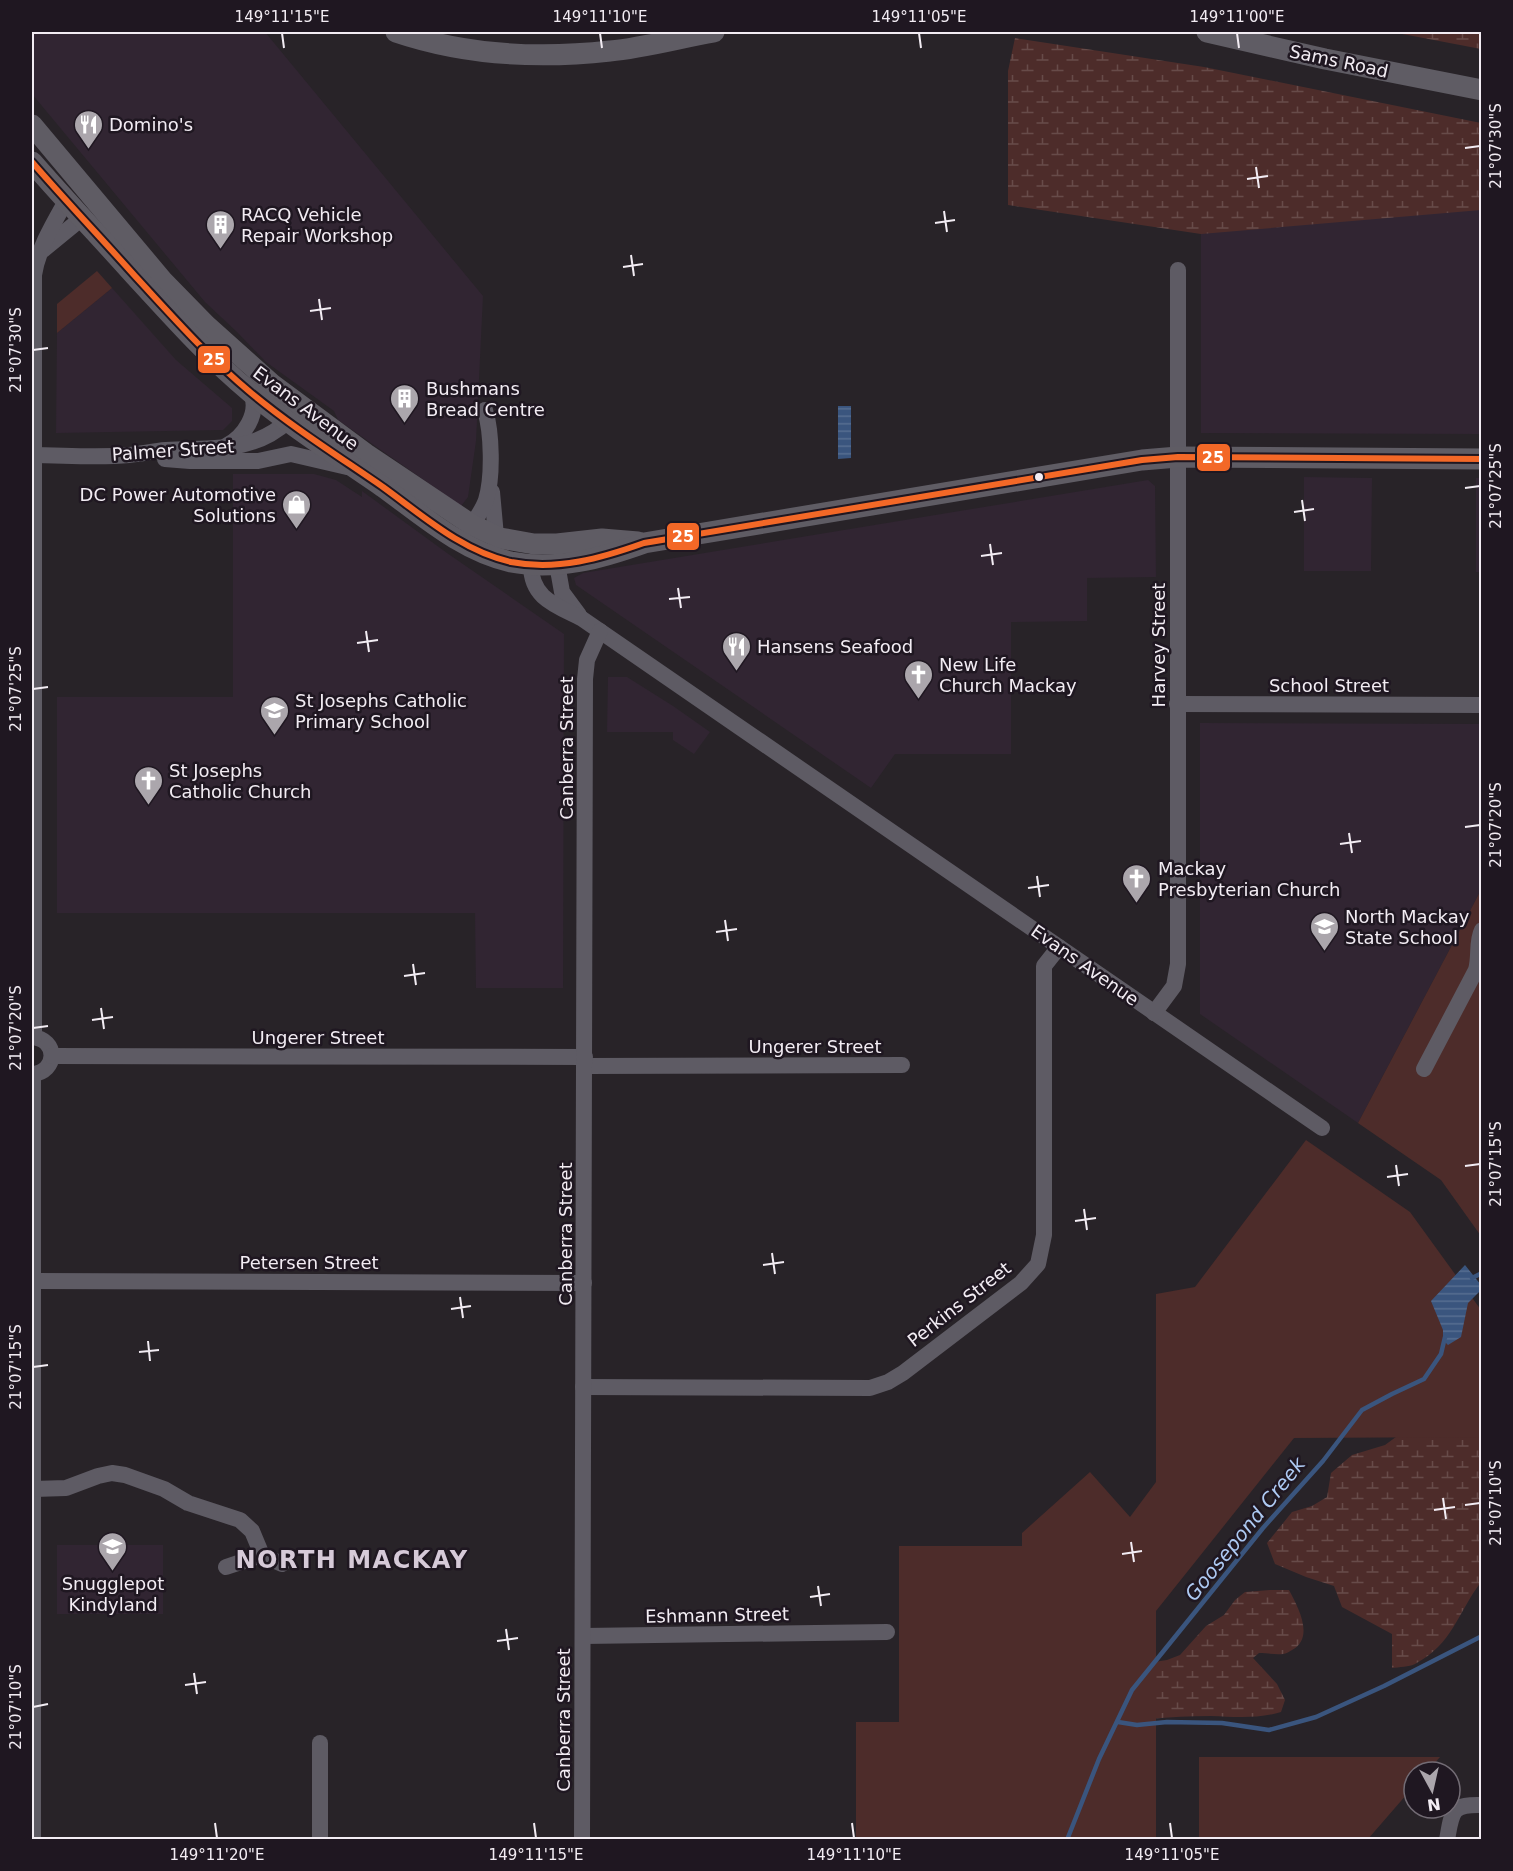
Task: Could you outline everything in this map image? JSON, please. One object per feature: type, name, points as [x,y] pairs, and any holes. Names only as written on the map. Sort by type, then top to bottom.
[{"type":"main road","points":[[396,32],[451,46],[543,56],[612,51],[714,32]]},
{"type":"main road","name":"Sams Road","points":[[1207,32],[1325,59],[1478,89]]},
{"type":"main road","name":"Evans Avenue","points":[[32,125],[162,280],[298,416],[358,470],[452,537],[483,553],[504,560],[547,557]]},
{"type":"main road","name":"Evans Avenue","points":[[32,162],[196,342],[251,393],[366,454],[472,525],[496,536],[534,544],[547,557]]},
{"type":"main road","points":[[82,218],[88,211],[93,198]]},
{"type":"main road","points":[[547,557],[603,557],[644,543],[1142,460],[1178,458],[1482,459]]},
{"type":"main road","points":[[472,525],[483,553]]},
{"type":"street","points":[[33,1839],[32,1074],[44,1071],[52,1056],[48,1045],[39,1038],[33,1037],[34,281],[36,256],[66,201]]},
{"type":"street","points":[[36,256],[82,218]]},
{"type":"street","name":"Harvey Street","points":[[1154,1013],[1174,986],[1178,964],[1178,270]]},
{"type":"street","points":[[220,448],[232,443],[246,429],[253,408],[251,393]]},
{"type":"street","points":[[485,410],[490,430],[490,476],[496,536]]},
{"type":"street","points":[[277,456],[287,447],[298,416]]},
{"type":"street","name":"Palmer Street","points":[[33,455],[128,455],[165,450],[235,447],[278,431],[298,416]]},
{"type":"street","points":[[128,455],[215,462],[262,461],[291,454],[358,470]]},
{"type":"street","points":[[472,525],[487,499],[490,476]]},
{"type":"street","name":"Evans Avenue","points":[[547,557],[562,592],[581,618]]},
{"type":"street","name":"Evans Avenue","points":[[547,557],[532,579],[538,591],[557,606],[581,618],[1322,1128]]},
{"type":"street","name":"Canberra Street","points":[[582,1839],[585,672],[589,655],[600,632]]},
{"type":"street","name":"School Street","points":[[1177,704],[1482,705]]},
{"type":"street","points":[[1424,1069],[1476,970],[1479,937],[1482,930]]},
{"type":"street","name":"Perkins Street","points":[[583,1388],[870,1388],[888,1382],[903,1372],[1021,1282],[1038,1264],[1044,1235],[1044,966],[1059,947]]},
{"type":"street","name":"Ungerer Street","points":[[52,1056],[902,1065]]},
{"type":"street","name":"Petersen Street","points":[[34,1281],[584,1283]]},
{"type":"street","points":[[34,1489],[66,1488],[112,1473],[125,1475],[164,1490],[188,1503],[240,1520],[252,1531],[262,1555]]},
{"type":"street","points":[[226,1567],[262,1555],[282,1564]]},
{"type":"street","name":"Eshmann Street","points":[[583,1636],[887,1632]]},
{"type":"street","points":[[320,1743],[320,1839]]},
{"type":"street","points":[[1448,1839],[1450,1823],[1455,1811],[1464,1804],[1482,1805]]},
{"type":"shaded area","points":[[32,32],[265,32],[483,296],[476,441],[468,497],[461,506],[338,420],[334,411],[266,362],[205,302],[32,94]]},
{"type":"shaded area","points":[[1201,169],[1481,170],[1481,434],[1201,433]]},
{"type":"shaded area","points":[[112,288],[176,360],[232,408],[232,421],[223,430],[56,433],[57,333]]},
{"type":"shaded area","name":"St Josephs Catholic Primary School","points":[[233,474],[314,474],[336,480],[362,497],[362,491],[564,634],[563,988],[476,988],[475,913],[57,913],[57,697],[233,697]]},
{"type":"shaded area","points":[[1304,477],[1372,478],[1371,571],[1304,571]]},
{"type":"shaded area","points":[[1476,478],[1481,478],[1481,572],[1476,572]]},
{"type":"shaded area","points":[[1148,480],[1155,486],[1156,577],[1087,578],[1087,621],[1011,622],[1011,754],[895,754],[871,788],[576,585],[574,578],[583,573]]},
{"type":"shaded area","points":[[608,677],[627,677],[710,732],[694,754],[673,740],[673,732],[607,732]]},
{"type":"shaded area","name":"North Mackay State School","points":[[1200,723],[1481,724],[1481,890],[1358,1123],[1200,1014]]},
{"type":"shaded area","points":[[57,1545],[163,1545],[163,1614],[57,1614]]},
{"type":"green space","points":[[1392,32],[1481,32],[1481,49]]},
{"type":"green space","points":[[1015,38],[1204,67],[1481,123],[1481,210],[1201,234],[1008,205],[1008,71]]},
{"type":"green space","points":[[97,271],[112,288],[57,333],[57,304]]},
{"type":"green space","points":[[1481,890],[1481,1236],[1441,1180],[1358,1123]]},
{"type":"green space","points":[[1306,1140],[1410,1212],[1481,1310],[1481,1437],[1294,1438],[1156,1611],[1156,1839],[856,1840],[856,1722],[899,1722],[899,1546],[1022,1546],[1022,1533],[1090,1472],[1130,1517],[1156,1482],[1156,1294],[1195,1287]]},
{"type":"green space","points":[[1481,1408],[1481,1582],[1454,1627],[1438,1647],[1415,1664],[1392,1668],[1392,1634],[1342,1607],[1334,1586],[1275,1564],[1267,1543],[1292,1512],[1312,1506],[1327,1497],[1331,1473],[1352,1455],[1385,1445],[1411,1426]]},
{"type":"green space","points":[[1289,1590],[1300,1613],[1304,1630],[1299,1645],[1288,1652],[1284,1654],[1259,1653],[1253,1658],[1277,1684],[1285,1700],[1281,1712],[1255,1717],[1195,1716],[1149,1719],[1148,1663],[1180,1655],[1206,1626],[1224,1615],[1235,1600],[1245,1592]]},
{"type":"green space","points":[[1199,1757],[1440,1757],[1437,1760],[1402,1760],[1402,1800],[1368,1839],[1199,1840]]},
{"type":"water","points":[[838,406],[851,406],[851,458],[838,459]]},
{"type":"water","points":[[1465,1265],[1481,1285],[1481,1290],[1468,1303],[1461,1337],[1448,1345],[1443,1340],[1443,1330],[1431,1301]]},
{"type":"waterway","name":"Goosepond Creek","points":[[1472,1278],[1482,1273]]},
{"type":"waterway","name":"Goosepond Creek","points":[[1067,1840],[1099,1759],[1132,1690],[1263,1528],[1323,1461],[1362,1410],[1424,1379],[1441,1354],[1445,1337]]},
{"type":"waterway","points":[[1118,1722],[1137,1725],[1167,1722],[1222,1723],[1269,1730],[1316,1717],[1384,1686],[1482,1636]]},
{"type":"transit line","name":"25","points":[[32,162],[177,321],[250,392],[428,521],[476,550],[511,562],[545,565],[579,562],[644,543],[1142,460],[1178,457],[1482,459]]},
{"type":"place","name":"Domino's","points":[[88,150]]},
{"type":"place","name":"RACQ Vehicle Repair Workshop","points":[[220,250]]},
{"type":"place","name":"Bushmans Bread Centre","points":[[405,424]]},
{"type":"place","name":"DC Power Automotive Solutions","points":[[297,530]]},
{"type":"place","name":"Hansens Seafood","points":[[736,672]]},
{"type":"place","name":"New Life Church Mackay","points":[[918,700]]},
{"type":"place","name":"St Josephs Catholic Primary School","points":[[274,736]]},
{"type":"place","name":"St Josephs Catholic Church","points":[[148,806]]},
{"type":"place","name":"Mackay Presbyterian Church","points":[[1137,904]]},
{"type":"place","name":"North Mackay State School","points":[[1324,952]]},
{"type":"place","name":"Snugglepot Kindyland","points":[[113,1572]]},
{"type":"district","name":"NORTH MACKAY","points":[[352,1560]]}]
